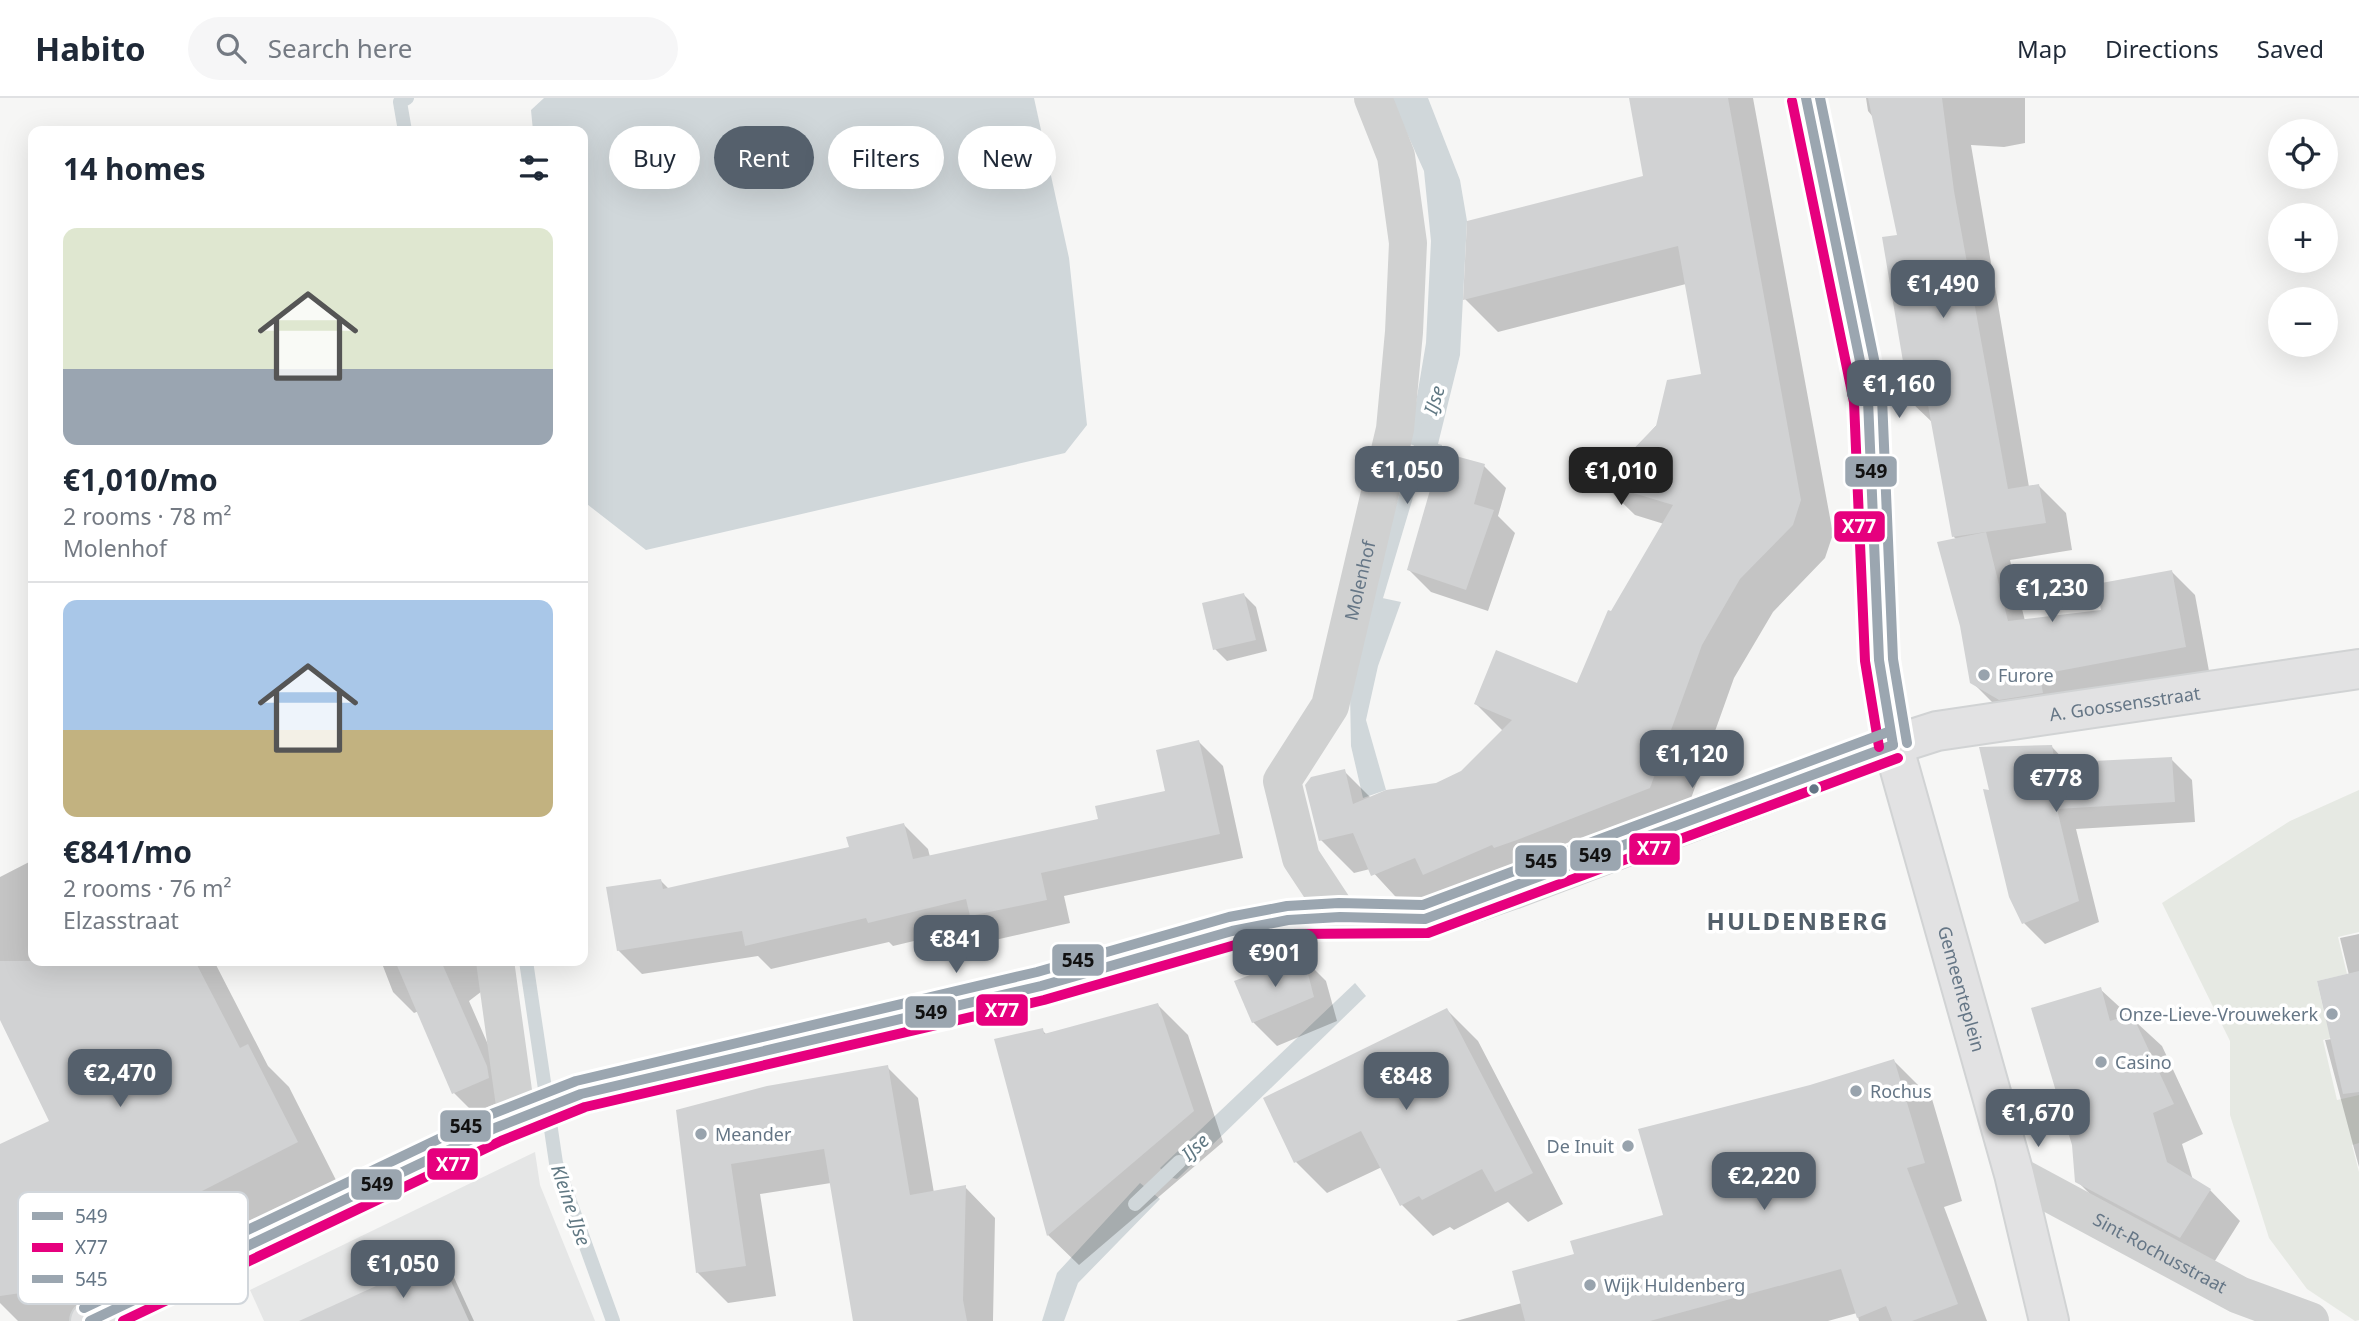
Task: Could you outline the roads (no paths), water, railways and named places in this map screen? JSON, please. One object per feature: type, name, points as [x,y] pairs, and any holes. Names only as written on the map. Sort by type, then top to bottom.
[{"type":"street","name":"Molenhof","points":[[1340,917],[1301,858],[1282,781],[1330,706],[1395,429],[1404,332],[1408,243],[1396,156],[1373,98]]},
{"type":"street","name":"Gemeenteplein","points":[[1806,98],[1868,400],[1878,636],[1893,745],[2014,1174],[2049,1318]]},
{"type":"street","name":"A. Goossensstraat","points":[[1893,745],[1937,731],[2359,669]]},
{"type":"street","points":[[248,1247],[521,1118],[563,1101],[1041,986],[1232,931],[1288,920],[1340,917],[1376,920],[1424,919],[1512,889],[1893,745]]},
{"type":"street","points":[[496,966],[521,1118]]},
{"type":"street","name":"Sint-Rochusstraat","points":[[2014,1174],[2239,1295],[2310,1321]]},
{"type":"street","points":[[90,1321],[126,1304]]},
{"type":"water","points":[[544,98],[1034,98],[1040,126],[958,126],[958,189],[1054,189],[1069,258],[1087,425],[1065,453],[646,550],[588,505],[588,126],[533,126],[531,110]]},
{"type":"water","points":[[1391,98],[1428,98],[1460,180],[1467,221],[1460,355],[1438,444],[1442,445],[1441,452],[1409,444],[1426,343],[1431,241],[1424,171]]},
{"type":"water","points":[[1373,596],[1401,602],[1378,666],[1366,720],[1386,790],[1363,798],[1351,746],[1350,693]]},
{"type":"water","points":[[1355,983],[1366,996],[1177,1179],[1169,1177],[1160,1168]]},
{"type":"water","points":[[1140,1183],[1160,1199],[1078,1283],[1064,1321],[1042,1321],[1057,1273]]},
{"type":"waterway","name":"Kleine IJse","points":[[404,126],[400,102],[407,98]]},
{"type":"waterway","name":"IJse","points":[[1371,614],[1426,429]]},
{"type":"waterway","name":"Kleine IJse","points":[[527,966],[556,1163],[613,1321]]},
{"type":"waterway","name":"IJse","points":[[1135,1204],[1179,1162]]},
{"type":"place","name":"Furore","points":[[1984,675]]},
{"type":"place","name":"Onze-Lieve-Vrouwekerk","points":[[2332,1014]]},
{"type":"place","name":"Casino","points":[[2101,1062]]},
{"type":"place","name":"Rochus","points":[[1856,1091]]},
{"type":"place","name":"Meander","points":[[701,1134]]},
{"type":"place","name":"De Inuit","points":[[1628,1146]]},
{"type":"place","name":"Wijk Huldenberg","points":[[1590,1285]]},
{"type":"district","name":"HULDENBERG","points":[[1798,920]]}]
